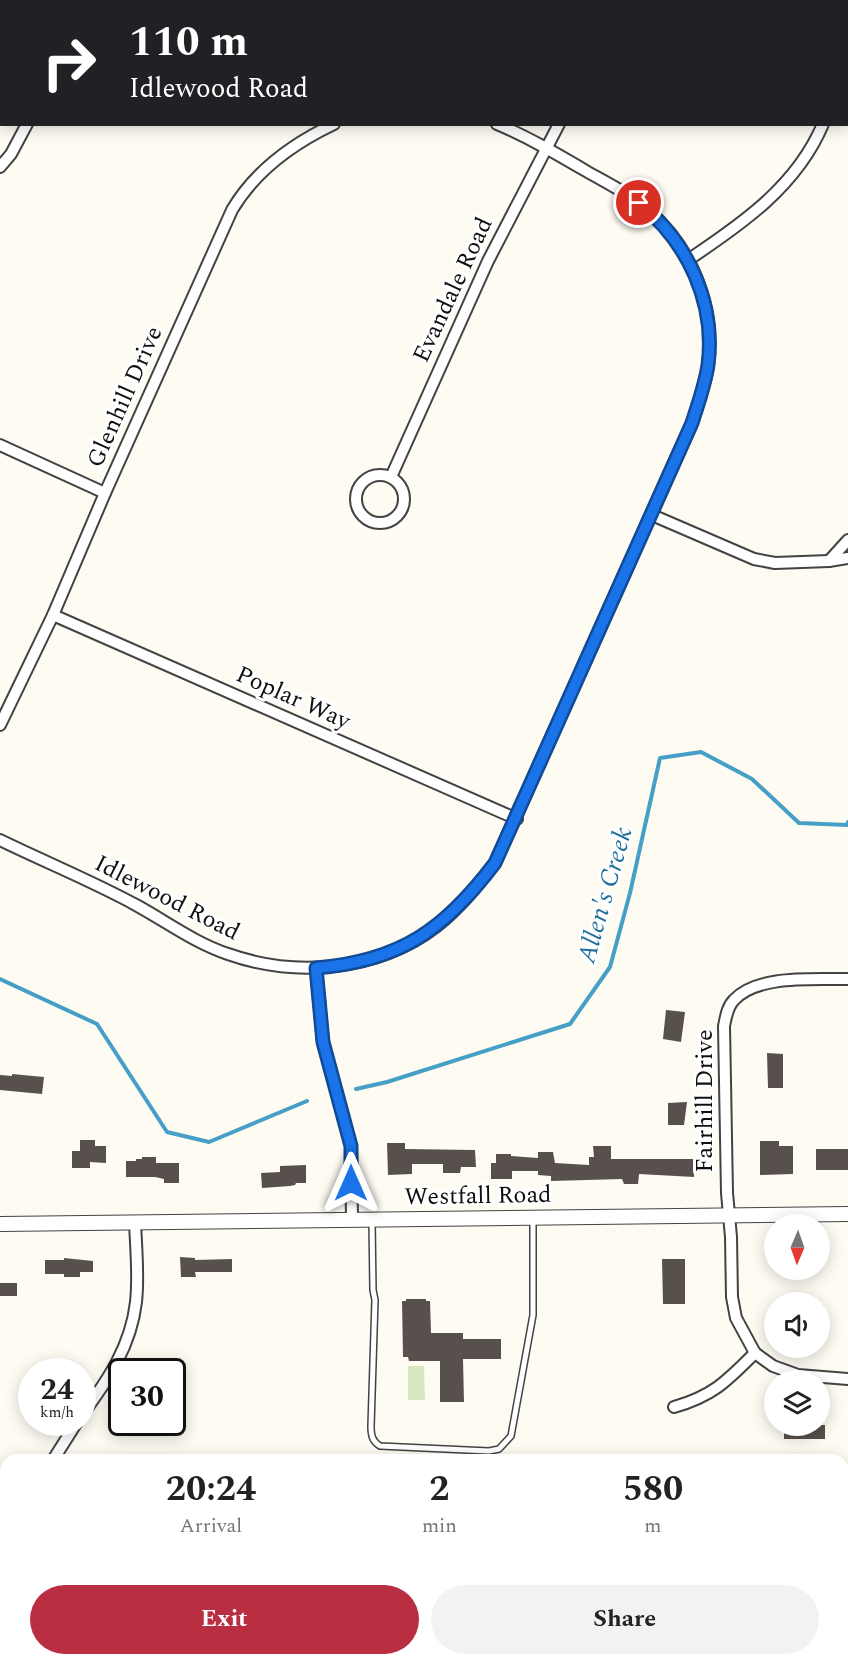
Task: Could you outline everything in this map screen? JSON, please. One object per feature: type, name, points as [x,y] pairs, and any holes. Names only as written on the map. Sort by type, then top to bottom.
[{"type":"street","points":[[0,167],[11,154],[26,126]]},
{"type":"street","name":"Glenhill Drive","points":[[0,725],[53,615],[219,237],[238,200],[253,181],[282,155],[331,126]]},
{"type":"street","points":[[501,126],[546,148]]},
{"type":"street","name":"Evandale Road","points":[[391,477],[488,261],[558,126]]},
{"type":"street","points":[[688,260],[728,234],[758,210],[794,173],[814,145],[822,126]]},
{"type":"street","name":"Idlewood Road","points":[[0,840],[126,899],[184,934],[228,954],[272,965],[316,968],[365,961],[397,949],[435,927],[470,895],[495,863],[517,819],[692,423],[708,365],[707,312],[698,281],[688,260],[664,226],[644,207],[546,148]]},
{"type":"street","points":[[0,444],[105,493]]},
{"type":"street","points":[[383,474],[391,477],[402,488],[404,504],[401,511],[396,517],[382,523],[367,520],[356,507],[355,499],[361,483],[375,475],[383,474]]},
{"type":"street","points":[[652,515],[754,559],[775,563],[848,558]]},
{"type":"street","points":[[829,561],[848,540]]},
{"type":"street","name":"Poplar Way","points":[[53,615],[517,819]]},
{"type":"street","points":[[316,968],[323,1042],[351,1146],[352,1220]]},
{"type":"street","name":"Fairhill Drive","points":[[755,1353],[742,1332],[733,1308],[726,1193],[724,1026],[731,1004],[746,990],[760,984],[848,979]]},
{"type":"street","name":"Westfall Road","points":[[0,1224],[848,1214]]},
{"type":"street","points":[[96,1396],[118,1362],[133,1323],[136,1299],[135,1222]]},
{"type":"street","points":[[674,1407],[706,1395],[721,1386],[755,1353],[786,1372],[808,1377],[848,1379]]},
{"type":"street","points":[[57,1454],[68,1436]]},
{"type":"lane","points":[[372,1220],[375,1300],[371,1436],[380,1446],[489,1450],[499,1449],[511,1436],[533,1315],[533,1217]]},
{"type":"green space","points":[[408,1366],[424,1366],[425,1400],[408,1400]]},
{"type":"building","points":[[666,1010],[685,1012],[681,1042],[663,1039]]},
{"type":"building","points":[[767,1053],[783,1054],[783,1088],[768,1088]]},
{"type":"building","points":[[12,1074],[44,1077],[42,1094],[0,1090],[0,1075],[12,1076]]},
{"type":"building","points":[[687,1102],[684,1125],[668,1125],[668,1103]]},
{"type":"building","points":[[80,1140],[95,1140],[95,1146],[106,1146],[106,1163],[90,1162],[90,1168],[72,1168],[72,1151],[80,1151]]},
{"type":"building","points":[[760,1141],[779,1141],[779,1146],[793,1146],[793,1174],[760,1175]]},
{"type":"building","points":[[387,1143],[405,1143],[405,1149],[475,1150],[476,1167],[461,1167],[460,1173],[443,1173],[443,1164],[412,1164],[412,1174],[388,1175]]},
{"type":"building","points":[[593,1146],[611,1146],[611,1159],[694,1159],[694,1177],[639,1174],[638,1184],[624,1184],[622,1179],[551,1181],[551,1176],[538,1175],[538,1171],[512,1171],[512,1179],[491,1179],[491,1163],[496,1163],[496,1154],[538,1158],[538,1152],[553,1152],[555,1163],[589,1165],[589,1157],[594,1157]]},
{"type":"building","points":[[816,1149],[848,1149],[848,1170],[816,1170]]},
{"type":"building","points":[[142,1157],[156,1157],[156,1163],[179,1163],[179,1183],[164,1183],[164,1179],[155,1177],[126,1177],[126,1161],[136,1161]]},
{"type":"building","points":[[306,1165],[306,1183],[262,1188],[261,1173],[280,1172],[280,1166]]},
{"type":"building","points":[[180,1257],[195,1258],[195,1260],[232,1259],[232,1272],[195,1272],[196,1277],[181,1277]]},
{"type":"building","points":[[64,1258],[93,1261],[93,1272],[80,1272],[80,1277],[45,1274],[45,1260],[64,1260]]},
{"type":"building","points":[[662,1259],[685,1259],[685,1304],[663,1304]]},
{"type":"building","points":[[0,1283],[17,1283],[17,1296],[0,1296]]},
{"type":"building","points":[[406,1299],[430,1301],[431,1333],[463,1333],[463,1339],[501,1339],[501,1359],[463,1359],[464,1402],[440,1402],[440,1361],[409,1361],[408,1357],[403,1357],[402,1301]]},
{"type":"building","points":[[784,1436],[825,1436],[825,1439],[784,1439]]},
{"type":"waterway","name":"Allen's Creek","points":[[356,1089],[387,1082],[570,1024],[610,967],[630,893],[660,758],[701,752],[752,779],[799,823],[847,825],[848,822]]},
{"type":"waterway","name":"Allen's Creek","points":[[0,979],[97,1024],[167,1132],[209,1142],[307,1101]]},
{"type":"route","points":[[351,1183],[351,1146],[323,1042],[316,968],[365,961],[416,940],[452,914],[495,863],[517,819],[692,423],[704,385],[709,346],[707,312],[698,281],[677,243],[664,226],[639,203]]}]
